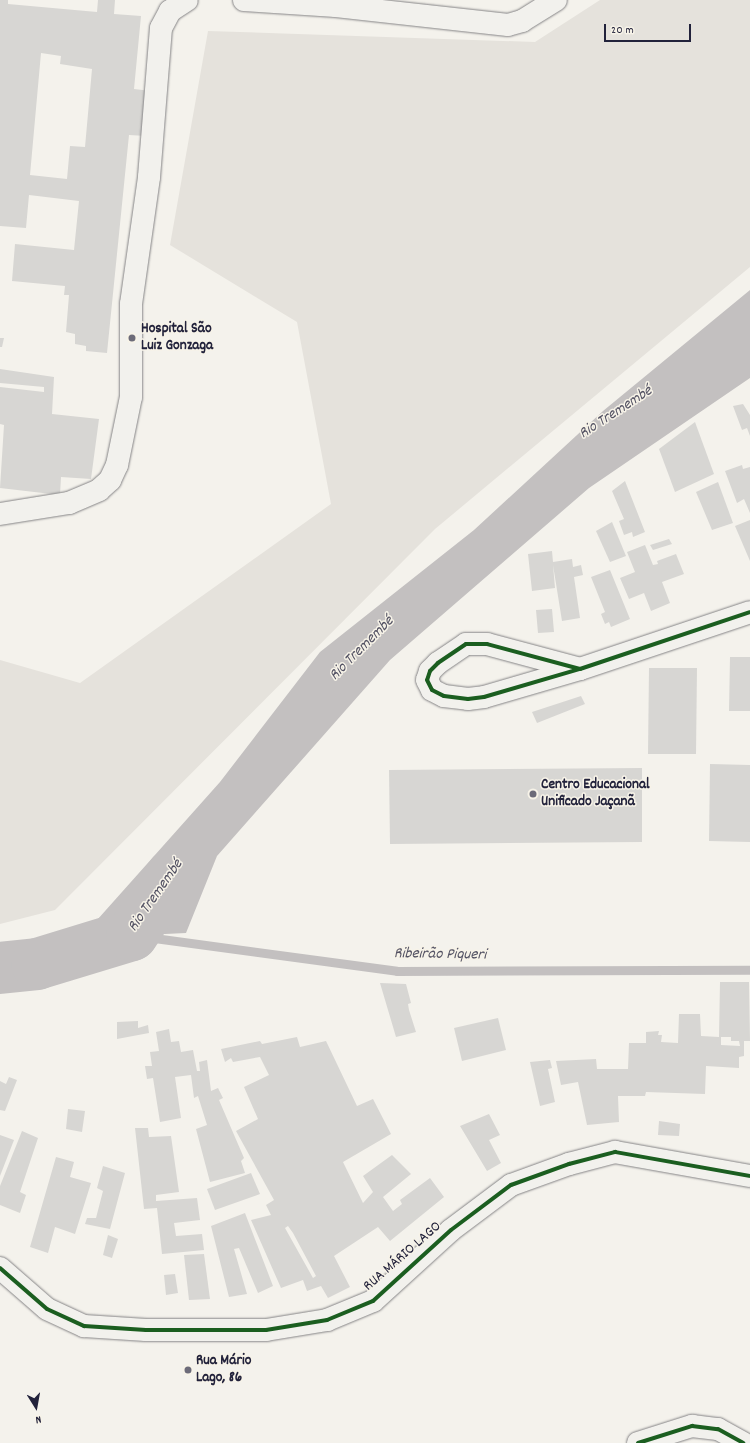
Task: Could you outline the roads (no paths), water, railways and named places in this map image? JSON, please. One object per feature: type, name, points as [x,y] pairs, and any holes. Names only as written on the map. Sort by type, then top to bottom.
[{"type":"street","points":[[0,514],[69,503],[99,490],[110,480],[117,465],[130,398],[131,304],[149,177],[161,28],[170,11],[187,0]]},
{"type":"street","points":[[244,0],[336,6],[508,25],[522,21],[556,0]]},
{"type":"street","points":[[580,669],[487,644],[466,644],[438,663],[430,671],[427,680],[432,690],[444,696],[468,699],[506,692],[580,669],[750,612]]},
{"type":"street","name":"RUA MÁRIO LAGO","points":[[0,1268],[47,1308],[84,1326],[146,1330],[266,1330],[327,1320],[373,1301],[451,1230],[512,1184],[569,1164],[615,1152],[750,1176]]},
{"type":"street","points":[[644,1442],[692,1426],[718,1429],[743,1443]]},
{"type":"water","points":[[750,290],[750,378],[589,488],[390,660],[217,856],[186,933],[81,938],[220,782],[320,652],[474,530],[603,411]]},
{"type":"waterway","name":"Rio Tremembé","points":[[0,968],[37,964],[132,935],[172,875]]},
{"type":"waterway","name":"Ribeirão Piqueri","points":[[132,935],[397,971],[750,970]]},
{"type":"place","name":"Hospital São Luiz Gonzaga","points":[[132,338]]},
{"type":"place","name":"Centro Educacional Unificado Jaçanã","points":[[533,794]]},
{"type":"place","name":"Rua Mário Lago, 86","points":[[188,1370]]}]
